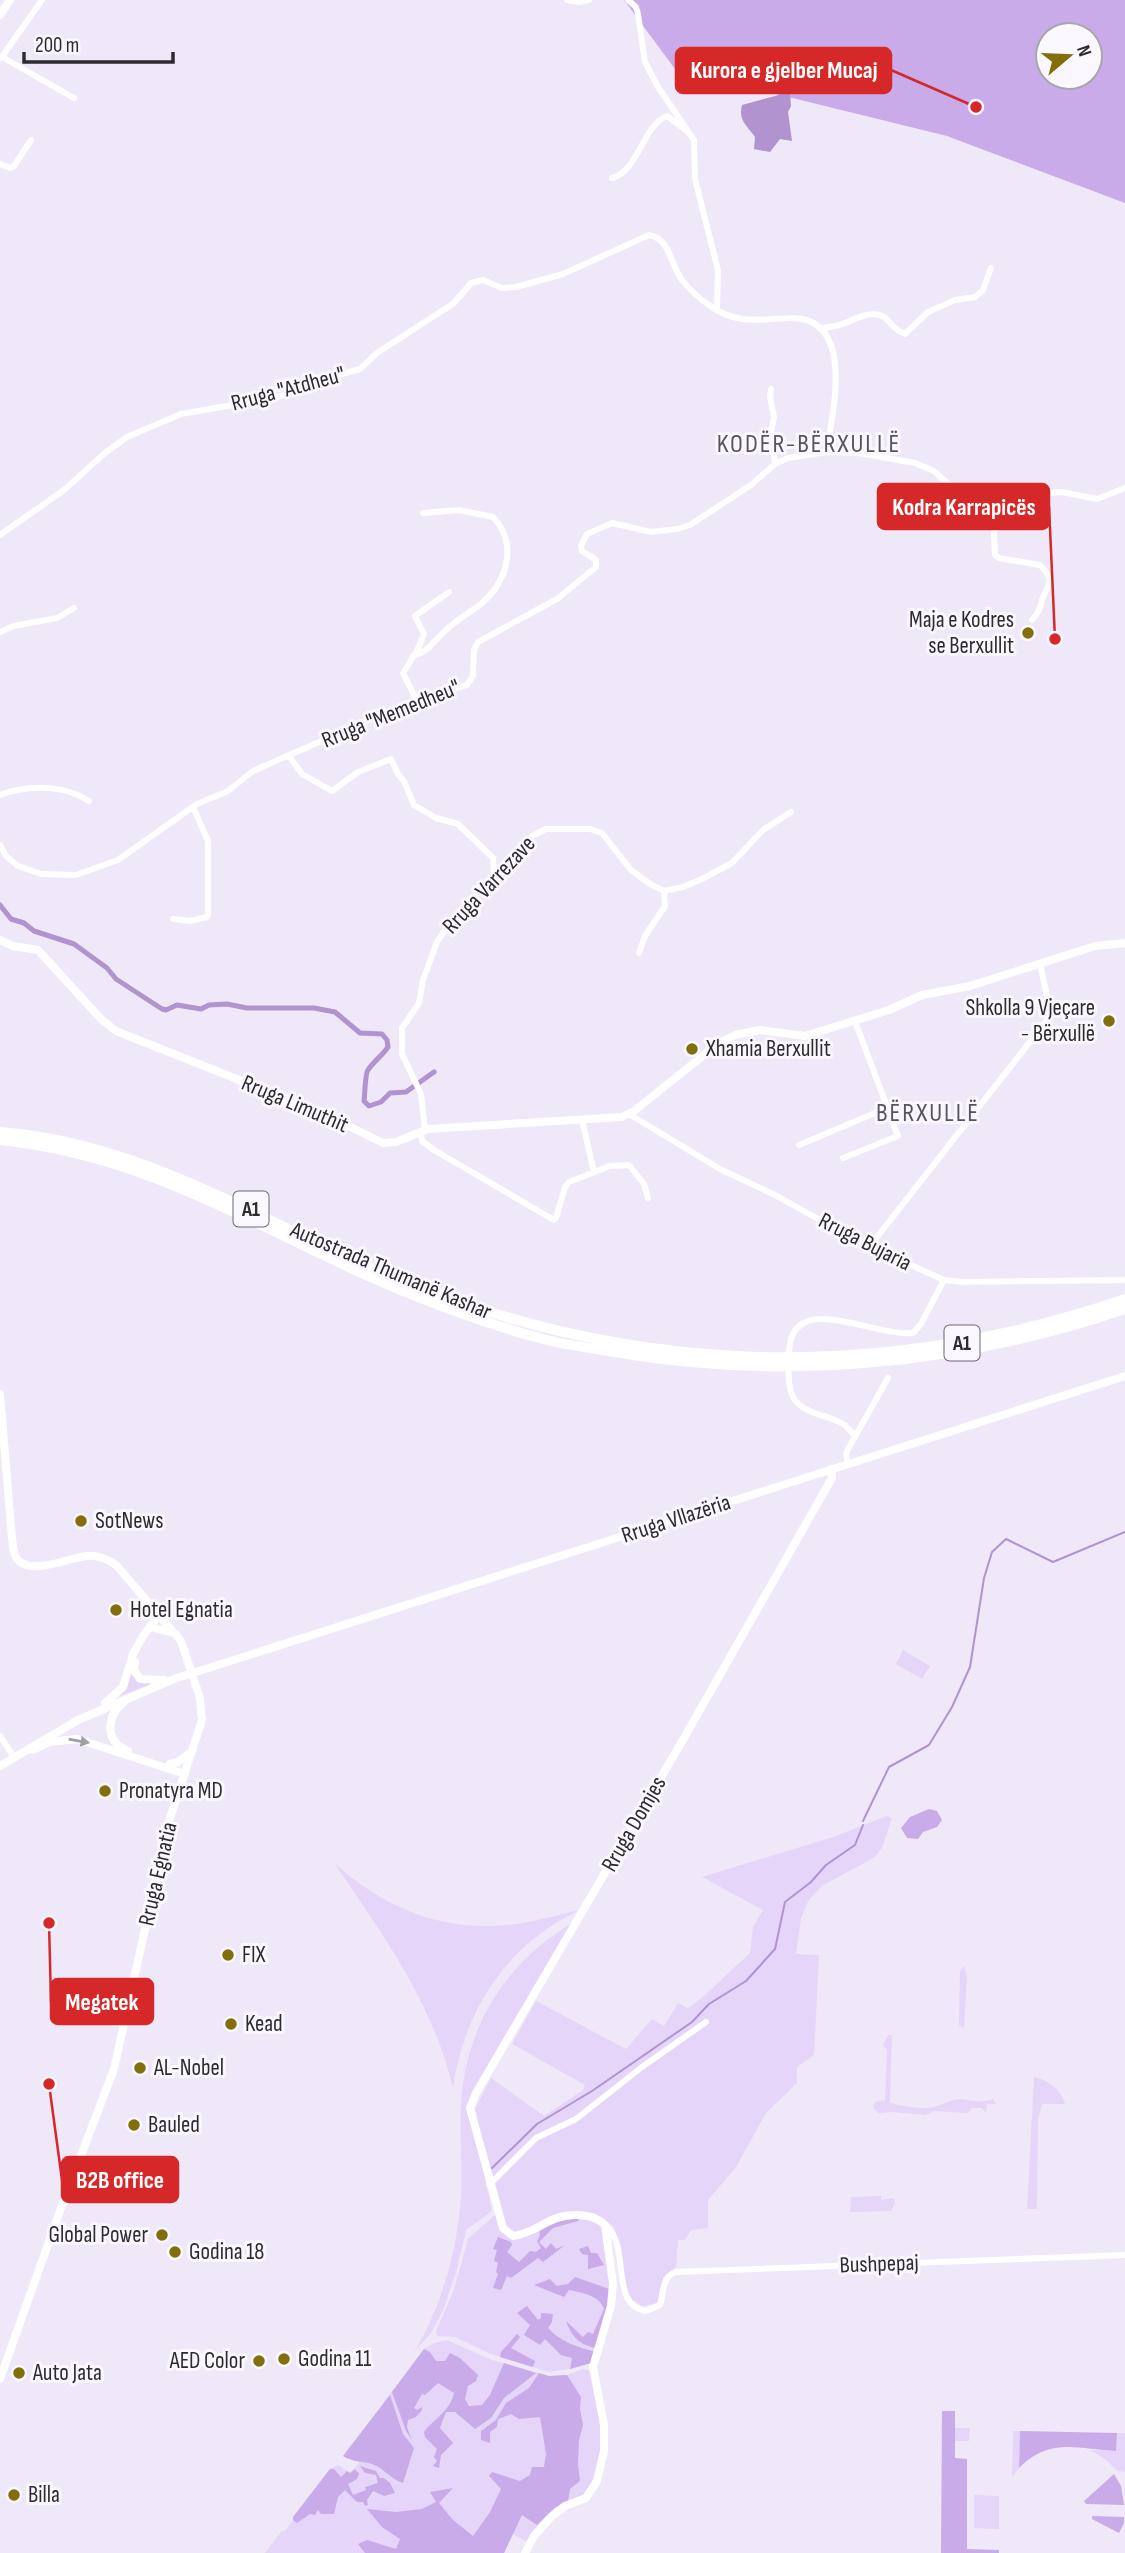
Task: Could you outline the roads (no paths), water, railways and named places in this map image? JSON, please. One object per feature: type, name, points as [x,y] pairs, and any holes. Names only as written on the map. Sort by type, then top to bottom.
[{"type":"highway","name":"Autostrada Thumanë Kashar","points":[[0,1130],[160,1170],[214,1192],[363,1264],[456,1302],[559,1332],[664,1350],[738,1357],[785,1358],[901,1352],[1014,1332],[1125,1299]]},
{"type":"highway","name":"Autostrada Thumanë Kashar","points":[[0,1142],[68,1146]]},
{"type":"highway","name":"Autostrada Thumanë Kashar","points":[[84,1150],[179,1186],[310,1249],[430,1302],[543,1339],[636,1356],[738,1366],[820,1366],[914,1359],[1026,1338],[1125,1309]]},
{"type":"main road","points":[[0,15],[9,0]]},
{"type":"main road","name":"Rruga Limuthit","points":[[0,940],[13,946],[38,950],[101,1019],[121,1034],[320,1112],[383,1143],[391,1144],[422,1130],[613,1119],[629,1114]]},
{"type":"main road","points":[[629,1114],[711,1050],[735,1035],[768,1030],[805,1036],[889,1010],[922,995],[970,986],[1095,946],[1125,943]]},
{"type":"main road","name":"Rruga Vllazëria","points":[[95,1712],[172,1680],[1125,1376]]},
{"type":"main road","name":"Rruga Egnatia","points":[[0,1394],[12,1538],[14,1553],[19,1561],[24,1565],[37,1567],[87,1556],[107,1559],[125,1573],[176,1634],[189,1660],[202,1710],[201,1726],[160,1860],[120,2049],[0,2379]]},
{"type":"main road","name":"Rruga Domjes","points":[[605,2225],[589,2216],[559,2215],[534,2230],[513,2236],[503,2228],[471,2115],[472,2102],[832,1478],[831,1469]]},
{"type":"main road","points":[[158,1611],[134,1663],[134,1670],[143,1680],[172,1680]]},
{"type":"main road","points":[[0,1766],[95,1712],[114,1697],[123,1687],[133,1654],[152,1628],[164,1619]]},
{"type":"main road","points":[[152,1628],[176,1634]]},
{"type":"main road","points":[[133,1695],[121,1704],[111,1717],[109,1726],[113,1740],[123,1749],[170,1766],[180,1789]]},
{"type":"main road","points":[[14,1757],[50,1742],[76,1739],[186,1771]]},
{"type":"main road","points":[[170,1766],[191,1752]]},
{"type":"main road","points":[[525,2553],[534,2536],[551,2517],[565,2506],[586,2498],[597,2481],[604,2451],[604,2425],[593,2367],[611,2306],[613,2284],[605,2225]]},
{"type":"street","points":[[42,0],[1,58],[74,98]]},
{"type":"street","points":[[567,0],[589,0]]},
{"type":"street","points":[[628,0],[638,15],[645,62],[658,87],[689,131],[696,147],[693,168],[699,204],[718,270],[718,310]]},
{"type":"street","points":[[612,178],[617,177],[628,165],[663,117],[667,116],[684,131],[689,131]]},
{"type":"street","points":[[0,164],[10,168],[14,166],[31,141]]},
{"type":"street","name":"Rruga \"Atdheu\"","points":[[0,535],[76,481],[105,453],[127,437],[181,414],[278,397],[360,369],[377,353],[454,303],[471,283],[483,280],[502,288],[516,287],[563,274],[649,235],[659,237],[666,245],[682,280],[709,306],[747,321],[798,318],[820,329]]},
{"type":"street","points":[[826,452],[836,365],[832,348],[820,329],[876,314],[905,334],[928,312],[955,300],[975,297],[983,290],[991,268]]},
{"type":"street","points":[[771,389],[774,417],[771,432],[775,464]]},
{"type":"street","name":"Rruga \"Memedheu\"","points":[[0,845],[11,861],[25,870],[41,874],[67,875],[93,870],[126,856],[194,807],[228,791],[253,771],[416,701],[467,685],[473,676],[474,650],[478,642],[557,599],[596,567],[596,560],[582,551],[581,545],[587,534],[612,523],[651,532],[690,525],[751,485],[775,464],[788,458],[826,452],[859,453],[915,463],[934,471],[956,491],[978,500],[997,518]]},
{"type":"street","points":[[1032,620],[1040,611],[1050,580],[1040,565],[999,558],[996,555],[994,534],[997,518],[1012,514],[1049,493],[1062,492],[1097,499],[1125,488]]},
{"type":"street","points":[[413,656],[428,649],[447,629],[484,601],[506,570],[509,552],[505,534],[493,517],[459,510],[423,513]]},
{"type":"street","points":[[416,701],[403,673],[424,634],[415,616],[449,592]]},
{"type":"street","points":[[0,632],[14,626],[57,618],[75,608]]},
{"type":"street","points":[[289,756],[302,774],[332,790],[358,772],[391,759],[414,805],[426,813],[462,827],[493,859],[494,877]]},
{"type":"street","points":[[0,795],[30,788],[77,793],[89,801]]},
{"type":"street","points":[[173,919],[198,920],[207,918],[208,914],[208,841],[194,807]]},
{"type":"street","points":[[639,953],[645,936],[665,906],[664,891],[683,887],[732,863],[763,830],[791,812]]},
{"type":"street","name":"Rruga Varrezave","points":[[422,1130],[421,1094],[402,1054],[402,1028],[419,1003],[423,980],[438,942],[450,923],[538,832],[546,829],[590,829],[602,833],[631,870],[664,891]]},
{"type":"street","points":[[870,1246],[1051,1015],[1040,964]]},
{"type":"street","points":[[843,1158],[898,1136],[855,1021]]},
{"type":"street","points":[[799,1145],[887,1108]]},
{"type":"street","name":"Rruga Bujaria","points":[[629,1114],[720,1169],[870,1246],[944,1280],[1125,1280]]},
{"type":"street","points":[[582,1120],[594,1172]]},
{"type":"street","points":[[422,1130],[422,1141],[434,1150],[554,1220],[569,1182],[610,1166],[629,1165],[643,1184],[648,1198]]},
{"type":"street","points":[[855,1436],[843,1424],[800,1405],[791,1394],[789,1351],[794,1330],[801,1323],[817,1318],[881,1331],[913,1333],[921,1324],[944,1280]]},
{"type":"street","points":[[848,1464],[846,1454],[888,1378]]},
{"type":"street","points":[[0,1736],[14,1757]]},
{"type":"street","points":[[489,2185],[536,2138],[576,2119],[642,2067],[706,2022]]},
{"type":"street","name":"Bushpepaj","points":[[605,2225],[613,2235],[623,2272],[627,2301],[642,2311],[657,2308],[663,2298],[665,2280],[676,2272],[1125,2255]]},
{"type":"waterway","points":[[0,905],[11,919],[24,923],[34,931],[74,944],[107,968],[116,979],[162,1009],[177,1005],[201,1009],[209,1005],[227,1004],[247,1008],[314,1008],[335,1012],[360,1033],[382,1034],[388,1047],[367,1072],[364,1101],[369,1106],[381,1102],[390,1093],[406,1092],[434,1072]]},
{"type":"waterway","points":[[863,1821],[889,1767],[929,1745],[952,1707],[970,1667],[984,1578],[992,1552],[1006,1539],[1053,1562],[1125,1532]]},
{"type":"waterway","points":[[492,2168],[537,2124],[592,2091],[692,2022],[709,2004],[746,1981],[775,1949],[785,1902],[811,1882],[826,1865],[855,1845],[863,1825]]},
{"type":"place","name":"Kurora e gjelber Mucaj","points":[[976,107]]},
{"type":"place","name":"Maja e Kodres se Berxullit","points":[[1028,633]]},
{"type":"place","name":"Kodra Karrapicës","points":[[1055,639]]},
{"type":"place","name":"Shkolla 9 Vjeçare - Bërxullë","points":[[1109,1021]]},
{"type":"place","name":"Xhamia Berxullit","points":[[692,1049]]},
{"type":"place","name":"SotNews","points":[[81,1521]]},
{"type":"place","name":"Hotel Egnatia","points":[[116,1610]]},
{"type":"place","name":"Pronatyra MD","points":[[105,1791]]},
{"type":"place","name":"Megatek","points":[[49,1923]]},
{"type":"place","name":"FIX","points":[[228,1955]]},
{"type":"place","name":"Kead","points":[[231,2024]]},
{"type":"place","name":"AL-Nobel","points":[[140,2068]]},
{"type":"place","name":"B2B office","points":[[49,2084]]},
{"type":"place","name":"Bauled","points":[[134,2125]]},
{"type":"place","name":"Global Power","points":[[162,2235]]},
{"type":"place","name":"Godina 18","points":[[175,2252]]},
{"type":"place","name":"Godina 11","points":[[284,2359]]},
{"type":"place","name":"AED Color","points":[[259,2361]]},
{"type":"place","name":"Auto Jata","points":[[19,2373]]},
{"type":"place","name":"Billa","points":[[14,2495]]},
{"type":"district","name":"KODËR-BËRXULLË","points":[[809,444]]},
{"type":"district","name":"BËRXULLË","points":[[928,1113]]}]
